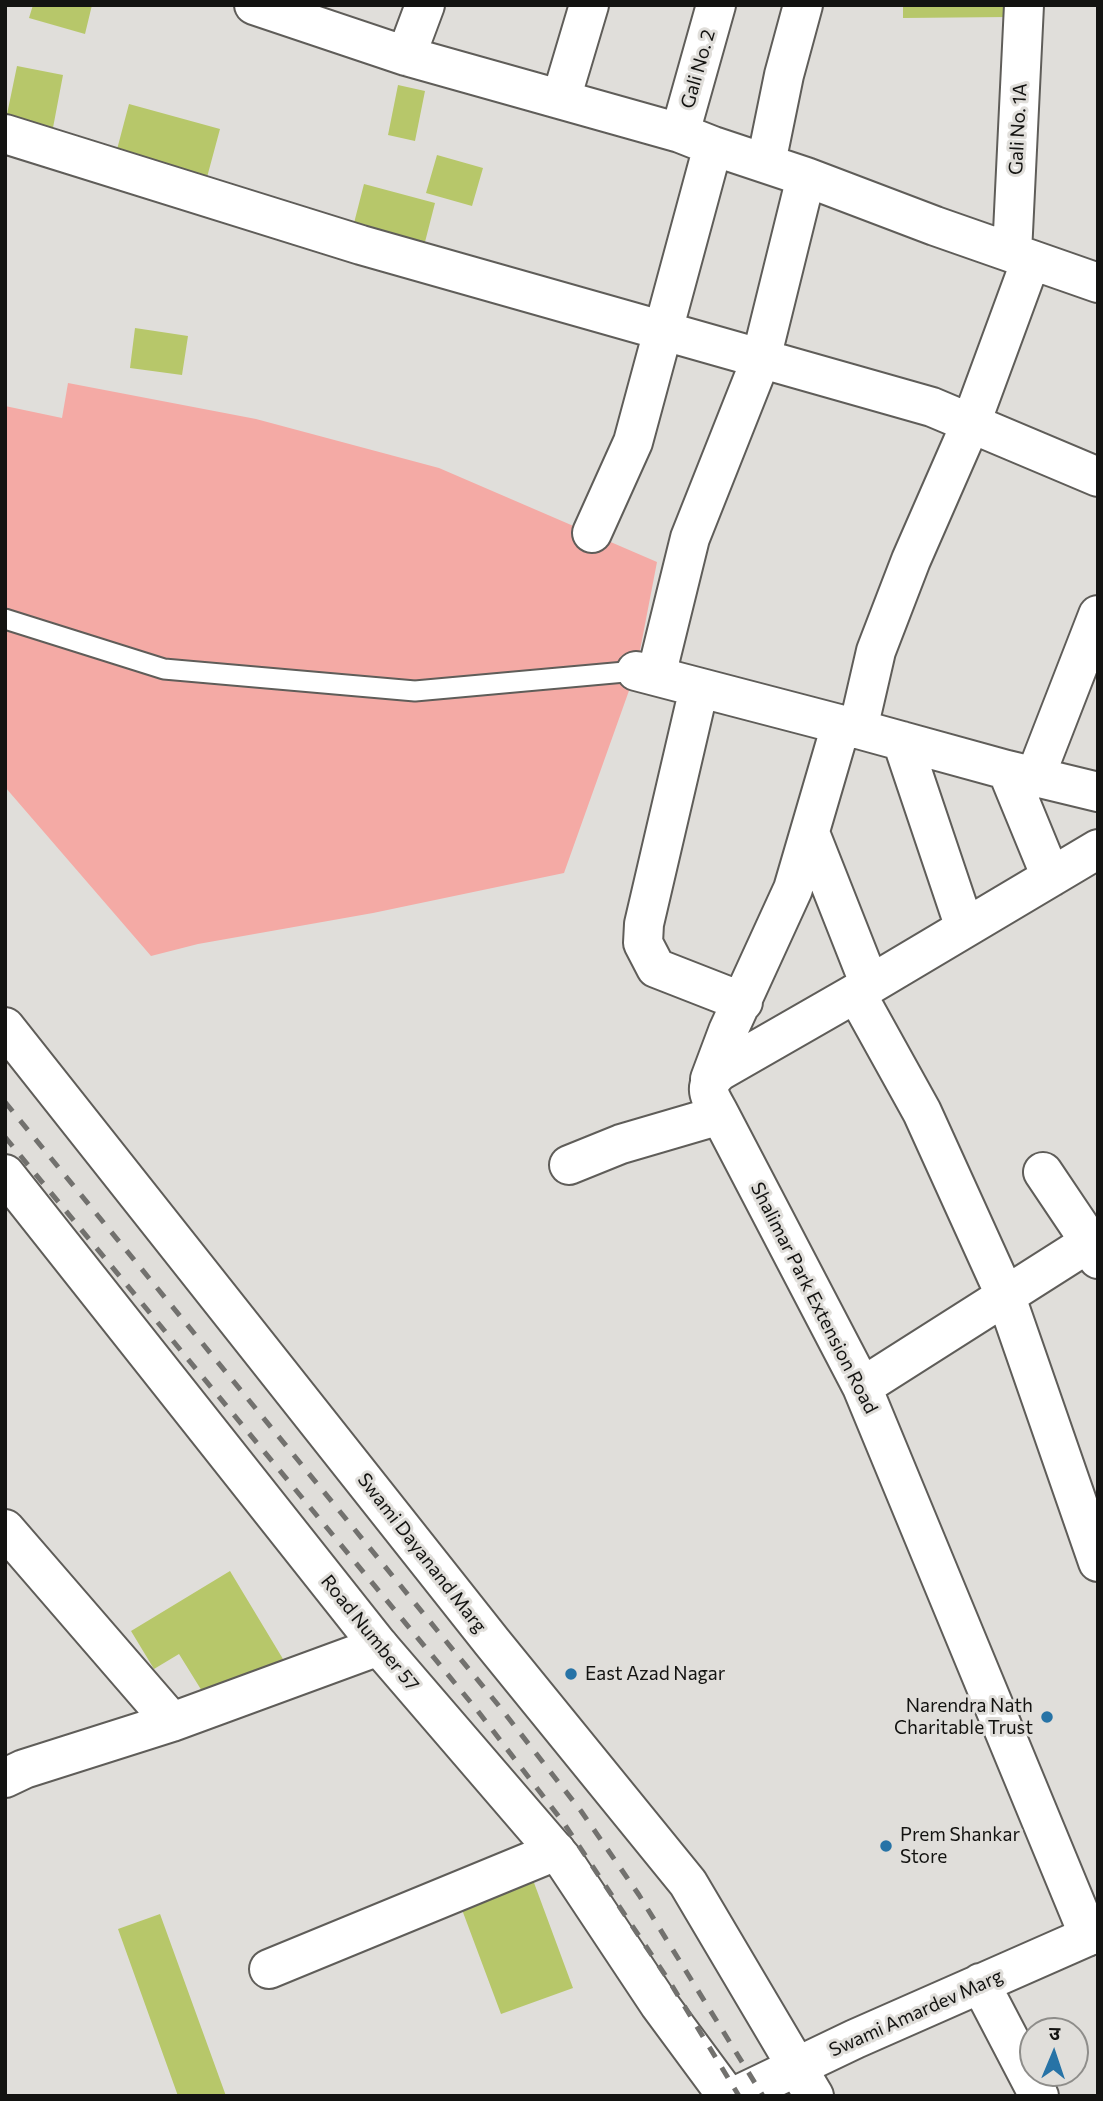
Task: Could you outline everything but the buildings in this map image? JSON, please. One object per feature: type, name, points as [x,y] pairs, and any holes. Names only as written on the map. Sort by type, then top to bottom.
[{"type":"street","points":[[406,56],[425,5]]},
{"type":"street","points":[[561,99],[589,5]]},
{"type":"street","name":"Gali No. 2","points":[[592,533],[632,442],[663,331],[716,5]]},
{"type":"street","points":[[766,163],[784,75],[803,5]]},
{"type":"street","name":"Gali No. 1A","points":[[715,1097],[728,1031],[793,889],[810,833],[876,651],[911,560],[971,423],[1022,257],[1024,5]]},
{"type":"street","points":[[267,7],[406,56],[561,99],[766,163],[1098,283]]},
{"type":"street","points":[[5,134],[361,245],[932,407],[1098,477]]},
{"type":"street","points":[[806,177],[761,359],[690,538],[646,674],[1098,792]]},
{"type":"street","points":[[1051,877],[1021,774],[1098,615]]},
{"type":"street","points":[[699,688],[644,924],[643,943],[656,968],[743,1002]]},
{"type":"street","points":[[902,741],[965,928]]},
{"type":"street","points":[[810,833],[863,988],[1006,1297],[1098,1562]]},
{"type":"street","points":[[569,1165],[621,1144],[715,1097],[720,1071],[1098,849]]},
{"type":"street","name":"Swami Dayanand Marg","points":[[5,1027],[688,1884],[806,2082]]},
{"type":"street","name":"Shalimar Park Extension Road","points":[[715,1097],[862,1387],[1094,1934]]},
{"type":"street","points":[[862,1387],[1006,1297],[1095,1246],[1043,1172]]},
{"type":"street","name":"Road Number 57","points":[[5,1174],[379,1646],[556,1851],[659,2004],[727,2096]]},
{"type":"street","points":[[5,1529],[172,1722]]},
{"type":"street","points":[[12,1765],[172,1722],[379,1646]]},
{"type":"street","points":[[269,1969],[556,1851]]},
{"type":"street","name":"Swami Amardev Marg","points":[[736,2096],[806,2082],[855,2039],[1094,1934]]},
{"type":"street","points":[[980,1983],[1039,2096]]},
{"type":"lane","points":[[5,619],[164,669],[415,691],[646,674]]},
{"type":"shaded area","points":[[68,383],[256,419],[439,468],[657,562],[636,671],[564,873],[373,913],[198,944],[151,956],[5,787],[5,406],[62,418]]},
{"type":"railway","points":[[5,1102],[499,1706],[581,1811],[639,1895],[763,2096]]},
{"type":"railway","points":[[5,1137],[477,1710],[563,1822],[671,1984],[739,2096]]},
{"type":"place","name":"East Azad Nagar","points":[[571,1674]]},
{"type":"place","name":"Narendra Nath Charitable Trust","points":[[1047,1717]]},
{"type":"place","name":"Prem Shankar Store","points":[[886,1846]]}]
